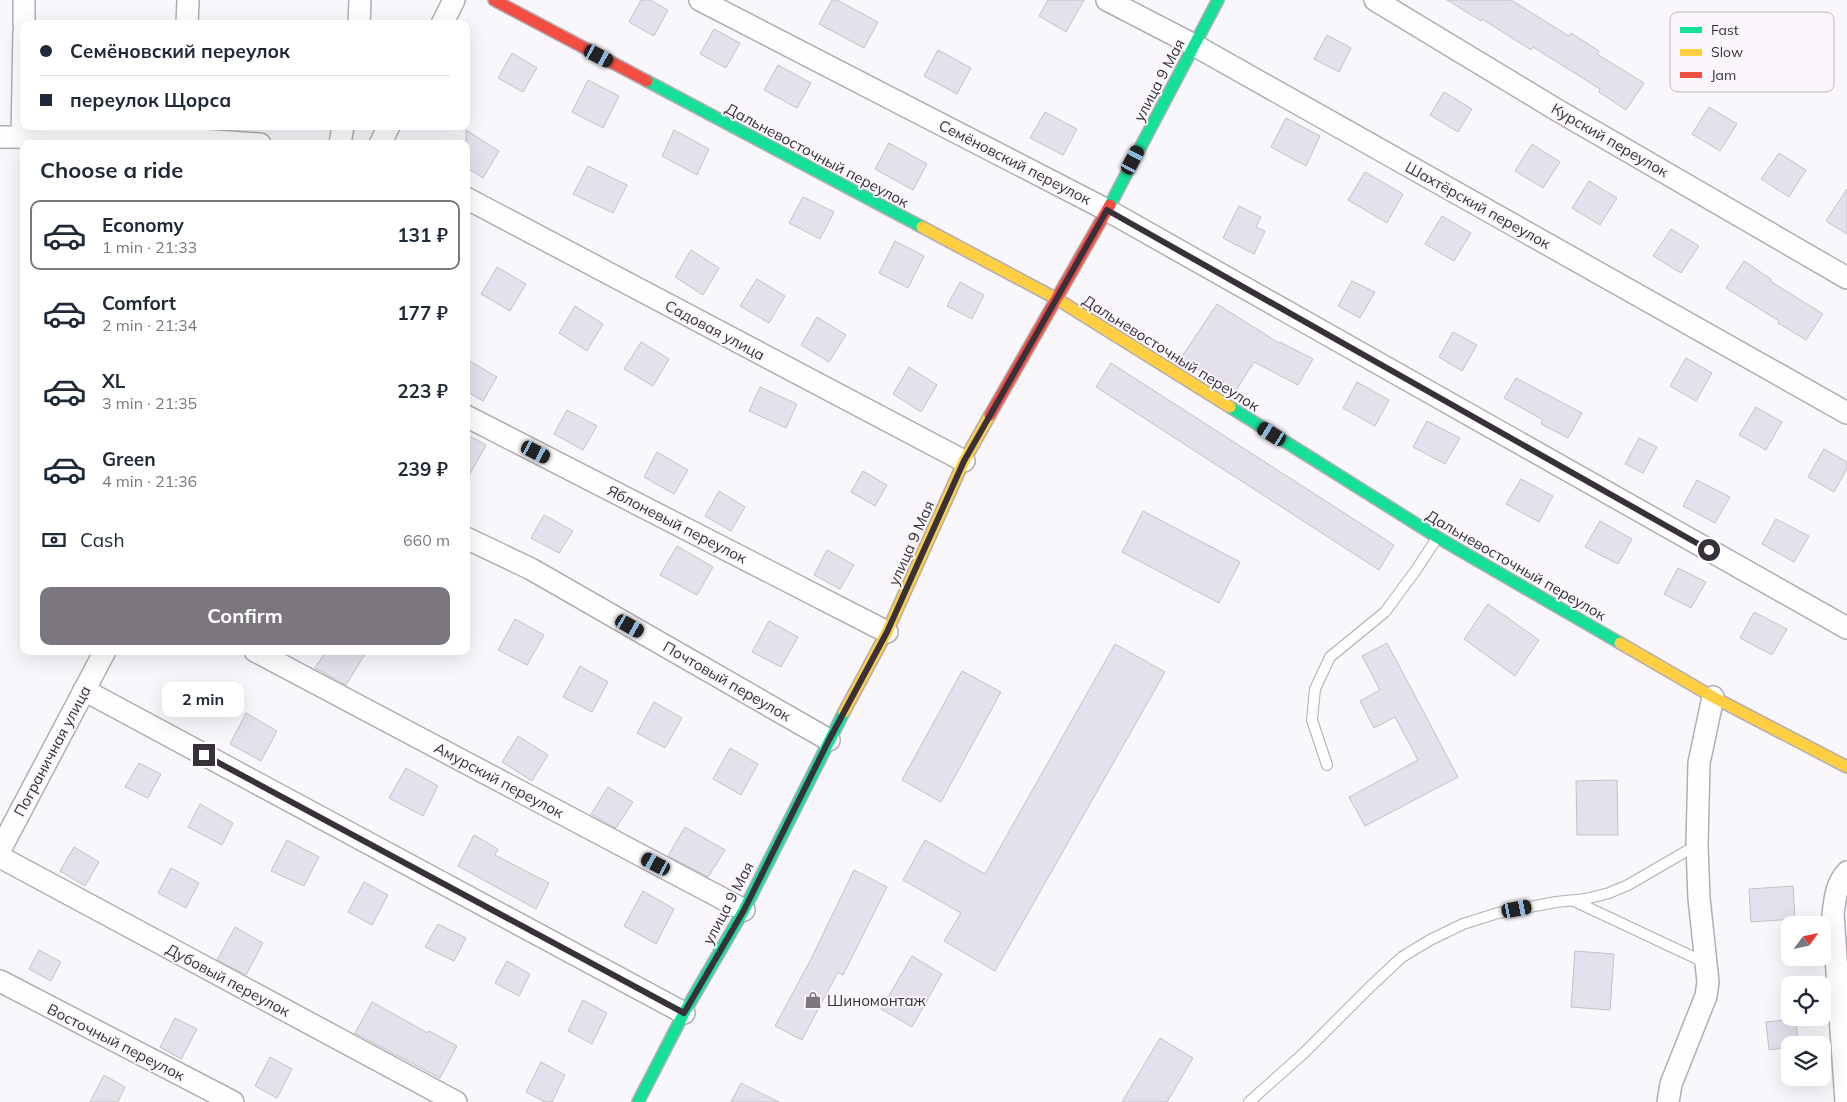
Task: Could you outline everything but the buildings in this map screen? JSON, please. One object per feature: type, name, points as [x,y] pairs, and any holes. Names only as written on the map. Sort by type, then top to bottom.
[{"type":"street","points":[[24,0],[24,20]]},
{"type":"street","points":[[187,20],[188,0]]},
{"type":"street","points":[[359,20],[360,0]]},
{"type":"street","points":[[444,20],[454,0]]},
{"type":"street","name":"Дальневосточный переулок","points":[[494,0],[1057,299],[1437,537],[1713,697],[1847,767]]},
{"type":"street","name":"Семёновский переулок","points":[[700,0],[1107,210],[1847,628]]},
{"type":"street","name":"Шахтёрский переулок","points":[[1107,0],[1194,45],[1847,413]]},
{"type":"street","name":"улица 9 Мая","points":[[638,1102],[684,1013],[744,910],[829,740],[887,632],[964,461],[1107,210],[1218,0]]},
{"type":"street","name":"Курский переулок","points":[[1375,0],[1557,110],[1847,278]]},
{"type":"street","points":[[22,130],[22,137]]},
{"type":"street","points":[[0,137],[185,133],[233,140]]},
{"type":"street","name":"Садовая улица","points":[[470,200],[964,461]]},
{"type":"street","name":"Яблоневый переулок","points":[[470,418],[887,632]]},
{"type":"street","name":"Почтовый переулок","points":[[470,540],[531,569],[829,740]]},
{"type":"street","name":"Пограничная улица","points":[[0,850],[103,655]]},
{"type":"street","name":"Амурский переулок","points":[[263,655],[744,910]]},
{"type":"street","points":[[84,690],[684,1013]]},
{"type":"street","points":[[1668,1102],[1671,1084],[1706,996],[1708,982],[1699,898],[1697,845],[1699,762],[1713,697]]},
{"type":"street","name":"Дубовый переулок","points":[[0,857],[456,1102]]},
{"type":"street","points":[[1846,1102],[1833,914],[1835,895],[1842,878],[1847,872]]},
{"type":"street","name":"Восточный переулок","points":[[0,981],[233,1102]]},
{"type":"lane","points":[[1327,765],[1312,720],[1315,689],[1330,657],[1385,612],[1416,570],[1437,537]]},
{"type":"lane","points":[[1249,1102],[1304,1053],[1402,957],[1430,940],[1463,924],[1498,913],[1586,899],[1628,885],[1697,845]]},
{"type":"lane","points":[[1572,900],[1707,963]]},
{"type":"traffic: fast","points":[[1110,205],[1218,0]]},
{"type":"traffic: fast","points":[[647,81],[922,227]]},
{"type":"traffic: fast","points":[[1230,407],[1437,537],[1620,643]]},
{"type":"traffic: fast","points":[[638,1102],[684,1013],[744,910],[844,712]]},
{"type":"traffic: slow","points":[[922,227],[1057,299],[1230,407]]},
{"type":"traffic: slow","points":[[844,712],[887,632],[964,461],[990,415]]},
{"type":"traffic: slow","points":[[1620,643],[1713,697],[1847,767]]},
{"type":"traffic: jam","points":[[494,0],[647,81]]},
{"type":"traffic: jam","points":[[990,415],[1110,205]]},
{"type":"place","name":"Шиномонтаж","points":[[813,1000]]},
{"type":"route","points":[[204,755],[684,1013],[744,910],[829,740],[887,632],[964,461],[1107,210],[1709,550]]}]
